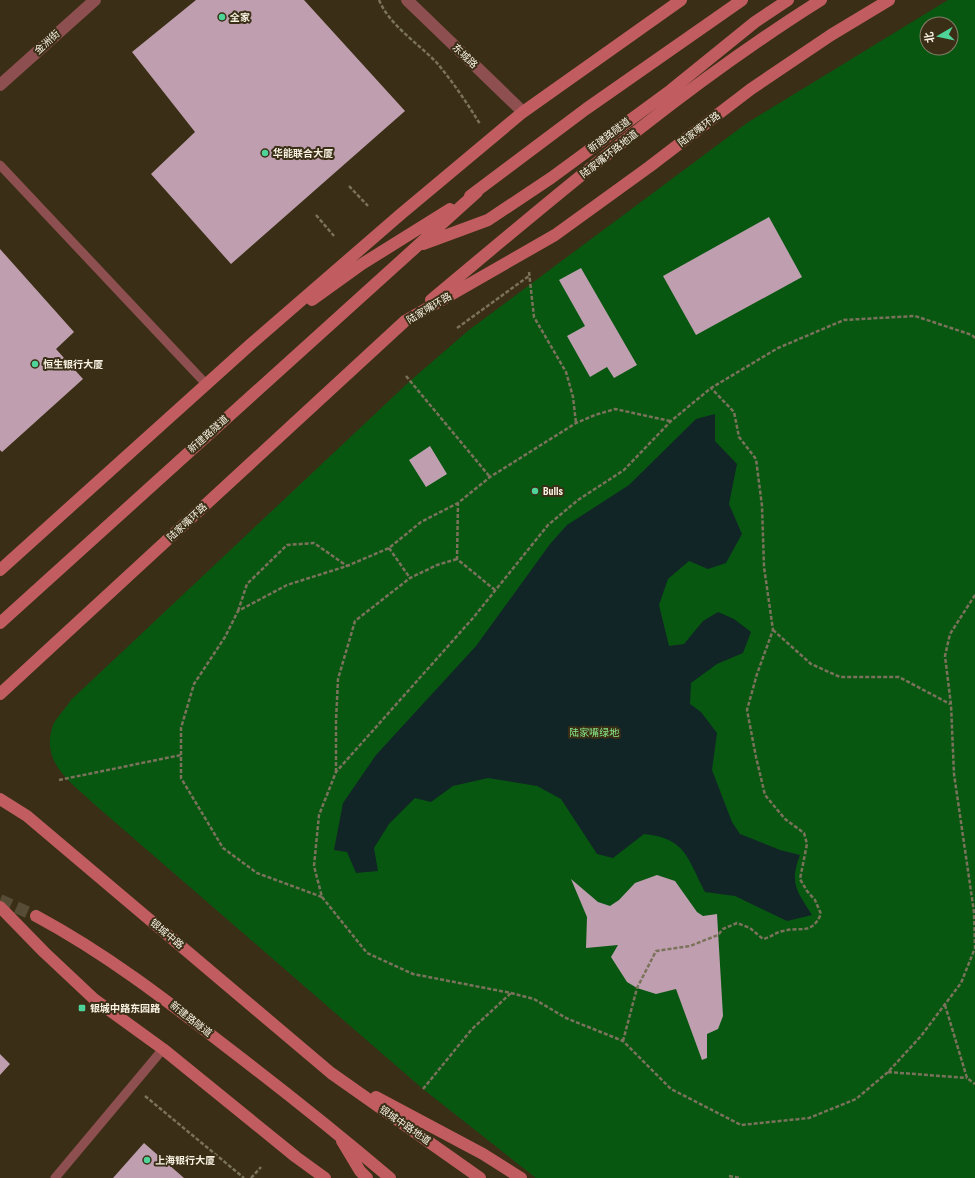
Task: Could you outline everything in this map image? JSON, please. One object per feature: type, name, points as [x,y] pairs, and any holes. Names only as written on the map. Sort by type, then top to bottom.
[{"type":"main road","points":[[0,570],[251,344],[401,214],[523,112],[681,0]]},
{"type":"main road","points":[[251,344],[362,264],[477,192],[586,109],[742,0]]},
{"type":"main road","name":"新建路隧道","points":[[417,247],[488,220],[538,187],[671,90],[755,22],[788,0]]},
{"type":"main road","name":"陆家嘴环路地道","points":[[405,321],[569,185],[725,64],[821,0]]},
{"type":"main road","name":"陆家嘴环路","points":[[0,694],[405,321],[555,235],[649,167],[751,89],[831,35],[889,0]]},
{"type":"main road","name":"新建路隧道","points":[[0,623],[477,192]]},
{"type":"main road","name":"银城中路","points":[[0,799],[27,816],[331,1073]]},
{"type":"main road","points":[[0,907],[44,952],[94,999],[163,1049],[296,1157],[325,1178]]},
{"type":"main road","name":"新建路隧道","points":[[36,916],[96,951],[153,990],[338,1133]]},
{"type":"main road","points":[[331,1073],[483,1154],[521,1178]]},
{"type":"main road","name":"银城中路地道","points":[[331,1073],[480,1178]]},
{"type":"main road","points":[[338,1133],[360,1171],[367,1178]]},
{"type":"main road","points":[[338,1133],[390,1178]]},
{"type":"street","name":"金洲街","points":[[0,85],[95,0]]},
{"type":"street","name":"东城路","points":[[407,0],[523,112]]},
{"type":"lane","points":[[0,165],[207,384]]},
{"type":"lane","points":[[55,1178],[163,1049]]},
{"type":"path","points":[[379,0],[383,9],[390,18],[437,63]]},
{"type":"path","points":[[349,186],[368,206]]},
{"type":"path","points":[[316,215],[334,236]]},
{"type":"path","points":[[457,328],[529,276],[534,317],[566,372],[573,397],[576,423]]},
{"type":"path","points":[[975,338],[972,335],[915,316],[844,320],[778,348],[711,388],[671,421],[624,470],[578,500],[548,525],[468,624],[336,772],[319,816],[314,866],[322,897],[367,953],[413,974],[511,993],[534,999],[566,1018],[623,1041],[671,1089],[741,1125],[809,1118],[856,1099],[888,1072],[921,1036],[961,983],[975,948],[974,912],[954,774],[951,705],[945,656],[950,634],[975,595]]},
{"type":"path","points":[[406,376],[490,477]]},
{"type":"path","points":[[623,1041],[637,988],[656,951],[690,946],[718,935],[723,929],[737,923],[750,928],[763,938],[772,937],[783,931],[808,929],[817,923],[821,914],[815,900],[800,879],[807,844],[804,833],[785,819],[765,794],[747,710],[757,674],[773,630],[764,567],[762,506],[756,459],[739,437],[734,412],[711,388]]},
{"type":"path","points":[[238,611],[287,584],[347,566],[389,548],[421,522],[458,503],[490,477],[576,423],[615,409],[671,421]]},
{"type":"path","points":[[457,559],[458,503]]},
{"type":"path","points":[[322,897],[257,873],[223,848],[181,778],[181,728],[194,684],[225,637],[238,611],[247,584],[287,545],[314,544],[347,566]]},
{"type":"path","points":[[389,548],[410,578]]},
{"type":"path","points":[[457,559],[494,590]]},
{"type":"path","points":[[336,772],[338,679],[355,621],[410,578],[437,565],[457,559]]},
{"type":"path","points":[[773,630],[811,664],[840,677],[899,677],[951,705]]},
{"type":"path","points":[[59,780],[181,755]]},
{"type":"path","points":[[423,1089],[472,1029],[511,993]]},
{"type":"path","points":[[945,1005],[968,1078],[975,1084]]},
{"type":"path","points":[[888,1072],[968,1078]]},
{"type":"path","points":[[132,1086],[244,1178]]},
{"type":"path","points":[[251,1178],[261,1167]]},
{"type":"path","points":[[729,1176],[741,1178]]},
{"type":"green space","name":"陆家嘴绿地","points":[[948,0],[975,0],[975,1178],[536,1178],[423,1089],[94,804],[67,779],[54,761],[50,738],[53,725],[71,700],[410,381],[469,330],[747,123],[919,18],[919,56],[959,56],[959,16],[922,16]]},
{"type":"water","points":[[715,414],[715,441],[737,464],[729,504],[742,534],[726,563],[708,569],[689,561],[668,579],[659,605],[669,646],[684,644],[703,621],[718,612],[734,619],[751,632],[743,653],[717,664],[691,683],[690,704],[701,712],[717,733],[712,770],[732,822],[740,834],[780,850],[800,855],[795,873],[796,887],[802,900],[812,915],[787,921],[735,896],[705,892],[684,852],[669,840],[658,836],[644,834],[613,858],[597,854],[561,799],[537,786],[488,778],[453,786],[431,802],[415,798],[389,824],[374,848],[378,871],[356,873],[347,852],[334,850],[343,803],[376,755],[476,646],[550,544],[567,525],[629,485],[696,419]]},
{"type":"building","name":"华能联合大厦","points":[[196,0],[304,0],[405,111],[231,264],[151,174],[195,132],[132,52]]},
{"type":"building","points":[[769,217],[802,277],[696,335],[663,276]]},
{"type":"building","name":"恒生银行大厦","points":[[0,249],[74,332],[56,349],[83,379],[2,452],[0,450]]},
{"type":"building","points":[[581,268],[637,365],[614,378],[607,367],[590,377],[567,336],[585,326],[559,280]]},
{"type":"building","points":[[430,446],[447,474],[426,487],[409,460]]},
{"type":"building","points":[[657,875],[675,881],[697,912],[703,916],[717,914],[723,1016],[718,1029],[707,1034],[707,1058],[702,1060],[676,989],[656,994],[637,988],[627,982],[611,957],[618,945],[586,948],[587,917],[571,879],[598,902],[610,906],[619,900],[635,883]]},
{"type":"building","points":[[0,1054],[10,1064],[0,1075]]},
{"type":"building","name":"上海银行大厦","points":[[144,1143],[184,1178],[113,1178]]},
{"type":"tunnel","points":[[0,900],[36,916]]},
{"type":"place","name":"全家","points":[[222,17]]},
{"type":"place","name":"华能联合大厦","points":[[265,153]]},
{"type":"place","name":"恒生银行大厦","points":[[35,364]]},
{"type":"place","name":"Bulls","points":[[535,491]]},
{"type":"place","name":"银城中路东园路","points":[[82,1008]]},
{"type":"place","name":"上海银行大厦","points":[[147,1160]]}]
